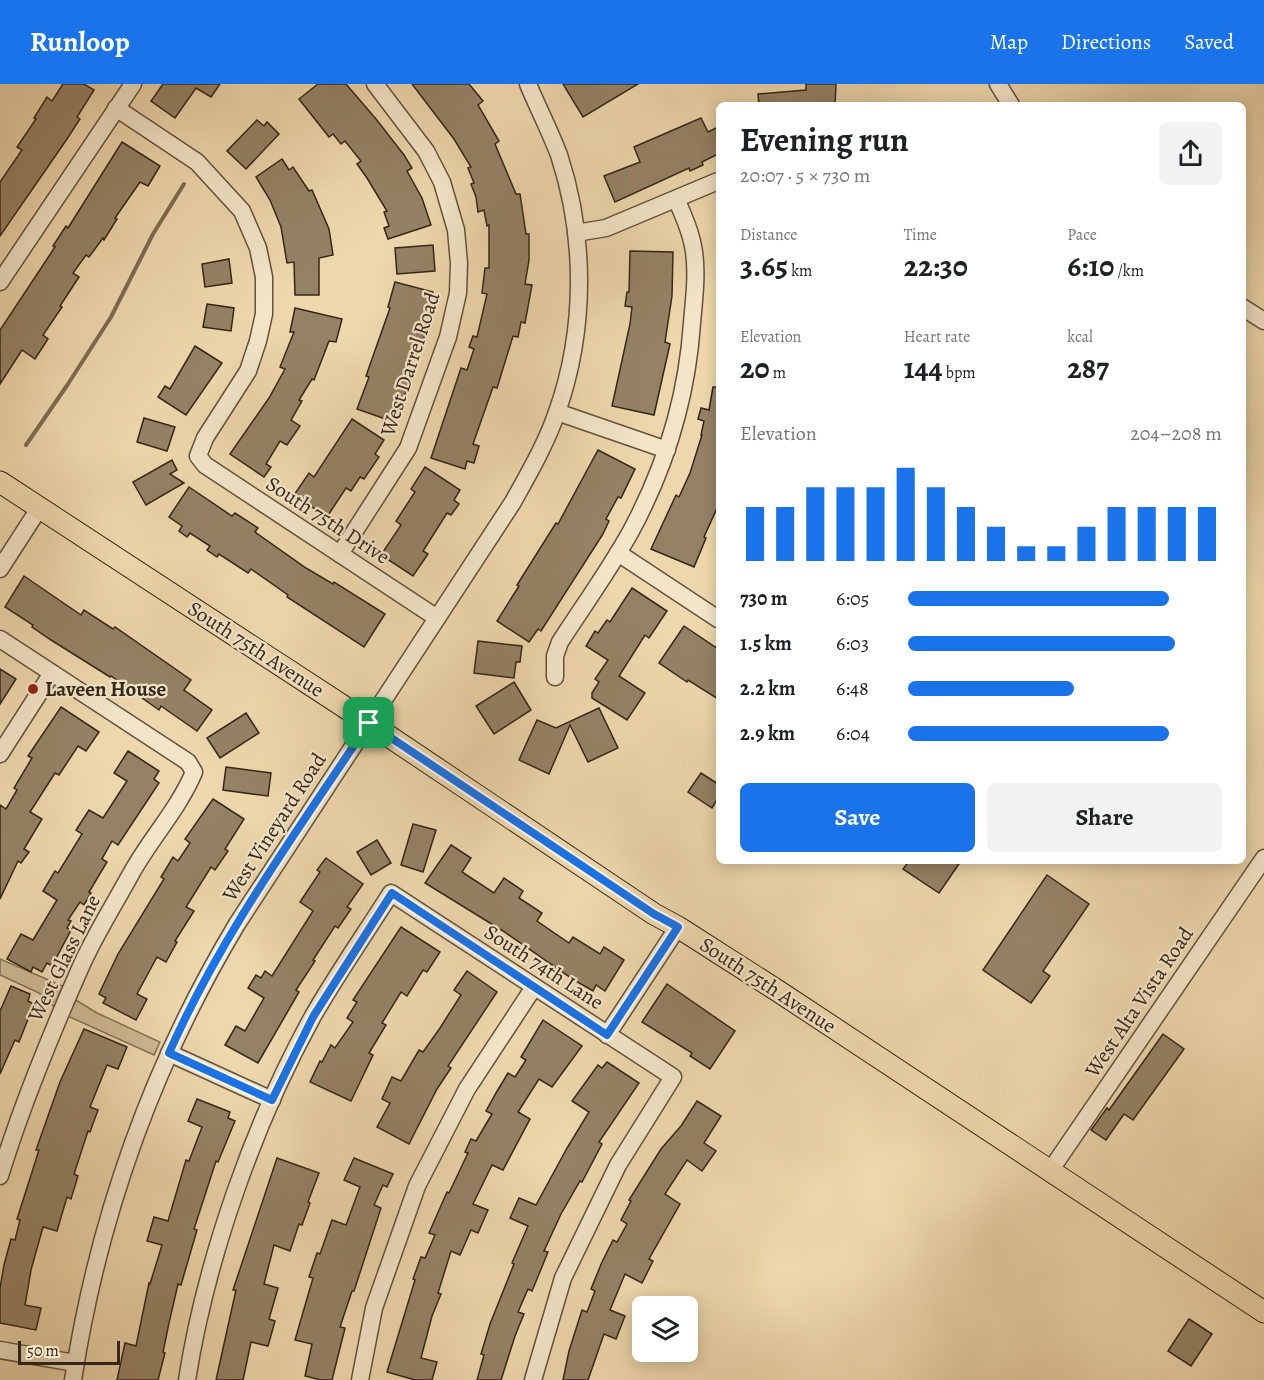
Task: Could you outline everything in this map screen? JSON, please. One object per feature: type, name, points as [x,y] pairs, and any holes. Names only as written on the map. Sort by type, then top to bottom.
[{"type":"main road","name":"South 75th Avenue","points":[[0,482],[369,723],[654,914],[678,927],[1264,1312]]},
{"type":"street","points":[[0,282],[133,84]]},
{"type":"street","name":"West Darrel Road","points":[[340,554],[398,466],[412,440],[448,337],[458,293],[459,263],[456,230],[442,182],[426,150],[375,84]]},
{"type":"street","name":"West Vineyard Road","points":[[73,1380],[92,1279],[114,1198],[142,1118],[195,999],[237,924],[513,502],[543,448],[557,412],[567,380],[577,328],[579,267],[576,233],[570,195],[558,154],[528,84]]},
{"type":"street","points":[[998,84],[1009,102]]},
{"type":"street","name":"South 75th Drive","points":[[116,108],[197,162],[242,211],[258,248],[264,287],[264,314],[258,341],[248,371],[205,438],[198,456],[205,465],[437,618]]},
{"type":"street","points":[[576,233],[606,228],[716,183]]},
{"type":"street","points":[[555,677],[555,656],[560,642],[618,553],[650,492],[667,450],[679,408],[691,339],[695,265],[691,236],[676,199]]},
{"type":"street","points":[[1246,310],[1264,321]]},
{"type":"street","points":[[557,412],[667,450]]},
{"type":"street","points":[[0,569],[40,507]]},
{"type":"street","points":[[618,553],[716,618]]},
{"type":"street","points":[[0,639],[52,673],[0,754]]},
{"type":"street","name":"West Glass Lane","points":[[0,1176],[14,1130],[43,1053],[83,963],[137,863],[188,786],[194,772],[188,762],[52,673]]},
{"type":"street","name":"West Alta Vista Road","points":[[1050,1171],[1264,858]]},
{"type":"street","name":"South 74th Lane","points":[[272,1100],[313,1017],[392,893],[673,1077],[618,1165],[563,1278],[532,1380]]},
{"type":"street","points":[[607,1035],[678,927]]},
{"type":"street","points":[[360,1380],[374,1308],[417,1186],[467,1089],[534,987]]},
{"type":"street","points":[[169,1053],[272,1100],[251,1149],[216,1255],[187,1380]]},
{"type":"street","points":[[0,1350],[75,1362]]},
{"type":"shaded area","points":[[0,959],[72,990],[69,996],[97,1013],[160,1042],[154,1055],[61,1013],[39,993],[0,975]]},
{"type":"building","points":[[63,84],[84,84],[94,90],[77,117],[80,119],[0,236],[0,182],[22,150],[17,147],[36,119],[34,118],[47,97],[52,101]]},
{"type":"building","points":[[163,84],[220,84],[211,97],[196,88],[175,118],[151,101]]},
{"type":"building","points":[[318,84],[346,84],[376,119],[412,168],[407,171],[422,198],[431,225],[388,239],[384,228],[389,226],[384,212],[387,211],[357,164],[361,161],[345,141],[341,144],[333,134],[329,137],[299,99]]},
{"type":"building","points":[[412,84],[469,84],[483,101],[478,105],[499,141],[495,144],[516,194],[520,194],[526,234],[529,234],[529,260],[525,284],[532,285],[525,323],[521,322],[518,337],[513,336],[497,388],[493,387],[473,444],[479,446],[474,463],[467,461],[465,469],[431,458],[461,368],[467,370],[474,349],[469,347],[473,336],[477,337],[487,294],[482,293],[485,268],[489,268],[489,225],[487,226],[484,210],[478,212],[471,184],[474,183],[468,168],[471,167],[454,139]]},
{"type":"building","points":[[563,84],[638,84],[583,117]]},
{"type":"building","points":[[806,84],[836,84],[835,102],[759,102],[758,94],[806,90]]},
{"type":"building","points":[[701,118],[708,132],[716,128],[716,155],[702,162],[703,165],[690,171],[689,168],[615,202],[604,176],[640,162],[634,147]]},
{"type":"building","points":[[257,120],[264,126],[267,122],[279,134],[246,169],[227,151]]},
{"type":"building","points":[[122,142],[160,166],[148,186],[140,182],[115,218],[117,219],[104,240],[103,238],[89,257],[86,255],[73,273],[79,277],[43,335],[48,339],[35,359],[22,350],[0,384],[0,330]]},
{"type":"building","points":[[282,159],[289,170],[293,167],[309,191],[312,190],[329,229],[333,255],[319,258],[319,295],[295,295],[294,262],[287,263],[281,227],[270,200],[256,177]]},
{"type":"building","points":[[433,245],[435,271],[397,274],[395,248]]},
{"type":"building","points":[[630,251],[673,252],[672,296],[665,342],[670,344],[654,415],[612,406],[632,307],[625,306],[627,292],[629,292]]},
{"type":"building","points":[[229,259],[232,283],[205,287],[202,264]]},
{"type":"building","points":[[395,282],[433,292],[422,331],[426,332],[417,357],[413,356],[406,378],[411,379],[394,422],[357,409],[390,308],[388,307]]},
{"type":"building","points":[[207,304],[234,308],[231,331],[203,327]]},
{"type":"building","points":[[295,308],[342,319],[336,342],[329,341],[314,380],[312,379],[299,400],[302,401],[291,420],[300,426],[287,445],[280,441],[266,464],[271,467],[264,477],[230,454],[269,398],[285,369],[280,367],[294,332],[290,332]]},
{"type":"building","points":[[195,346],[222,363],[186,415],[158,397],[165,386],[170,389]]},
{"type":"building","points":[[713,387],[716,387],[716,510],[694,567],[651,549],[676,495],[679,497],[690,473],[702,435],[704,421],[698,419],[701,408],[709,410]]},
{"type":"building","points":[[144,418],[175,427],[167,451],[137,442]]},
{"type":"building","points":[[352,419],[384,440],[375,454],[379,457],[364,479],[360,477],[351,491],[346,488],[327,517],[294,495],[309,473],[314,477]]},
{"type":"building","points":[[598,450],[635,469],[621,498],[618,497],[606,519],[609,521],[603,534],[541,631],[538,629],[529,642],[497,621],[519,586],[517,585],[556,523],[558,524]]},
{"type":"building","points":[[172,460],[177,470],[170,474],[184,483],[146,505],[133,482]]},
{"type":"building","points":[[425,467],[460,490],[454,500],[459,504],[451,515],[447,513],[423,551],[428,554],[413,576],[381,555],[401,525],[396,521],[415,492],[411,489]]},
{"type":"building","points":[[189,487],[232,516],[235,513],[258,528],[255,532],[306,568],[333,584],[334,582],[385,614],[364,647],[287,597],[288,595],[251,569],[248,573],[219,554],[217,557],[207,550],[210,546],[190,533],[187,537],[179,531],[182,526],[169,517]]},
{"type":"building","points":[[24,576],[81,615],[84,610],[113,629],[115,627],[191,680],[184,690],[212,710],[197,731],[161,706],[159,710],[111,676],[51,640],[5,607]]},
{"type":"building","points":[[632,588],[667,611],[649,638],[645,635],[619,676],[645,693],[627,720],[592,698],[592,693],[599,682],[595,679],[608,660],[586,646],[595,631],[598,633],[607,620],[610,622]]},
{"type":"building","points":[[684,626],[716,648],[716,698],[688,680],[687,682],[659,663]]},
{"type":"building","points":[[478,641],[522,646],[520,662],[516,662],[514,678],[474,673]]},
{"type":"building","points":[[0,669],[16,679],[0,704]]},
{"type":"building","points":[[514,682],[531,710],[494,734],[476,706]]},
{"type":"building","points":[[61,707],[99,732],[86,751],[78,746],[59,775],[55,773],[30,812],[42,819],[24,849],[29,852],[21,863],[18,861],[0,899],[0,805],[6,809],[17,790],[14,788],[32,758],[28,756]]},
{"type":"building","points":[[599,708],[618,748],[588,762],[570,725],[549,774],[519,760],[537,720],[556,728]]},
{"type":"building","points":[[246,713],[259,733],[220,758],[207,738]]},
{"type":"building","points":[[128,751],[159,771],[154,779],[159,783],[118,845],[112,841],[102,859],[107,862],[89,892],[91,893],[84,905],[80,902],[68,920],[71,921],[67,928],[71,930],[52,966],[47,963],[42,972],[33,967],[31,972],[7,959],[21,934],[33,940],[57,900],[43,891],[55,871],[58,873],[82,834],[76,830],[89,810],[103,818],[127,781],[114,773]]},
{"type":"building","points":[[226,767],[271,773],[268,796],[223,790]]},
{"type":"building","points":[[701,773],[716,783],[716,801],[712,808],[688,792]]},
{"type":"building","points":[[213,799],[244,819],[225,849],[228,851],[215,870],[211,867],[186,907],[194,911],[175,941],[177,942],[166,962],[157,957],[137,994],[147,999],[136,1020],[103,1003],[106,998],[99,994],[118,954],[164,879],[161,877],[173,857],[178,861],[190,843],[185,839]]},
{"type":"building","points":[[413,824],[436,830],[423,872],[401,865]]},
{"type":"building","points":[[377,840],[391,863],[371,875],[357,852]]},
{"type":"building","points":[[451,845],[471,858],[462,872],[494,893],[504,878],[523,891],[519,898],[542,913],[537,921],[569,943],[573,937],[600,954],[604,947],[624,960],[605,991],[596,985],[593,991],[574,980],[503,931],[425,883]]},
{"type":"building","points":[[326,858],[363,884],[347,907],[351,909],[338,928],[335,926],[313,960],[315,961],[296,990],[299,992],[258,1063],[225,1045],[236,1026],[245,1031],[264,998],[248,988],[256,975],[261,978],[265,971],[272,976],[313,911],[300,902],[320,872],[317,870]]},
{"type":"building","points":[[907,864],[959,864],[939,893],[903,869]]},
{"type":"building","points":[[1047,875],[1089,904],[1043,971],[1050,976],[1031,1003],[983,970]]},
{"type":"building","points":[[401,927],[440,952],[427,972],[423,970],[407,996],[401,992],[382,1023],[386,1025],[369,1053],[373,1055],[351,1101],[310,1082],[331,1045],[335,1048],[353,1022],[347,1018],[357,1002],[353,1000]]},
{"type":"building","points":[[467,971],[497,992],[448,1066],[451,1068],[437,1089],[409,1144],[377,1127],[390,1103],[382,1099],[392,1077],[401,1081],[419,1050],[423,1052],[440,1028],[461,995],[454,990]]},
{"type":"building","points":[[667,984],[735,1031],[710,1069],[690,1056],[692,1053],[642,1022]]},
{"type":"building","points":[[11,986],[30,994],[28,1001],[34,1004],[19,1042],[15,1040],[0,1074],[0,1011]]},
{"type":"building","points":[[543,1020],[582,1046],[552,1087],[539,1079],[518,1112],[530,1119],[503,1170],[492,1165],[473,1204],[488,1210],[478,1233],[471,1230],[460,1255],[451,1251],[438,1293],[441,1294],[432,1316],[421,1358],[437,1362],[432,1380],[415,1380],[387,1372],[415,1280],[413,1279],[421,1257],[425,1258],[435,1235],[429,1233],[447,1192],[449,1193],[468,1153],[465,1152],[471,1139],[476,1141],[492,1114],[486,1111],[496,1093],[508,1073],[515,1077],[526,1060],[521,1057]]},
{"type":"building","points":[[84,1029],[127,1047],[118,1069],[107,1065],[90,1107],[98,1110],[90,1132],[88,1131],[74,1174],[78,1176],[71,1199],[67,1197],[57,1231],[43,1227],[31,1270],[25,1305],[41,1308],[36,1330],[0,1323],[0,1288],[4,1265],[11,1239],[15,1240],[20,1220],[17,1219],[39,1150],[36,1150],[60,1082]]},
{"type":"building","points":[[1163,1034],[1184,1049],[1133,1120],[1124,1114],[1106,1140],[1091,1130],[1107,1108],[1109,1110]]},
{"type":"building","points":[[607,1062],[639,1083],[599,1142],[602,1144],[582,1182],[580,1181],[561,1214],[544,1251],[548,1252],[532,1291],[528,1289],[518,1312],[524,1314],[501,1380],[477,1380],[484,1355],[481,1354],[490,1324],[528,1226],[510,1218],[519,1198],[536,1205],[589,1112],[572,1101],[598,1065],[602,1068]]},
{"type":"building","points":[[197,1099],[230,1112],[228,1118],[235,1121],[218,1162],[216,1161],[194,1229],[197,1230],[181,1285],[178,1284],[158,1380],[117,1380],[125,1343],[136,1346],[149,1283],[162,1245],[147,1241],[154,1217],[168,1221],[186,1160],[189,1161],[202,1127],[188,1121]]},
{"type":"building","points":[[697,1101],[721,1116],[704,1143],[716,1151],[702,1171],[687,1160],[665,1194],[680,1204],[649,1259],[653,1261],[642,1283],[625,1274],[610,1310],[625,1316],[616,1339],[604,1334],[588,1380],[563,1380],[569,1351],[582,1310],[587,1312],[595,1291],[591,1289],[602,1262],[613,1240],[617,1242],[627,1224],[621,1220],[631,1201],[629,1200],[661,1149],[681,1126]]},
{"type":"building","points":[[277,1158],[319,1173],[302,1225],[299,1224],[290,1251],[274,1245],[264,1284],[278,1288],[269,1319],[275,1321],[268,1346],[251,1342],[243,1380],[216,1380],[236,1290],[233,1290]]},
{"type":"building","points":[[354,1158],[393,1174],[387,1187],[383,1185],[374,1205],[381,1208],[340,1327],[345,1328],[332,1380],[321,1380],[305,1376],[312,1344],[295,1340],[313,1278],[309,1277],[317,1253],[320,1254],[332,1220],[346,1225],[360,1187],[344,1180]]},
{"type":"building","points":[[1189,1319],[1212,1334],[1191,1366],[1168,1351]]},
{"type":"waterway","points":[[26,445],[111,317],[153,234],[184,184]]},
{"type":"place","name":"Laveen House","points":[[33,689]]},
{"type":"route","points":[[369,723],[654,914],[678,927],[607,1035],[392,893],[313,1017],[272,1100],[169,1053],[216,959],[237,924],[369,723]]}]
